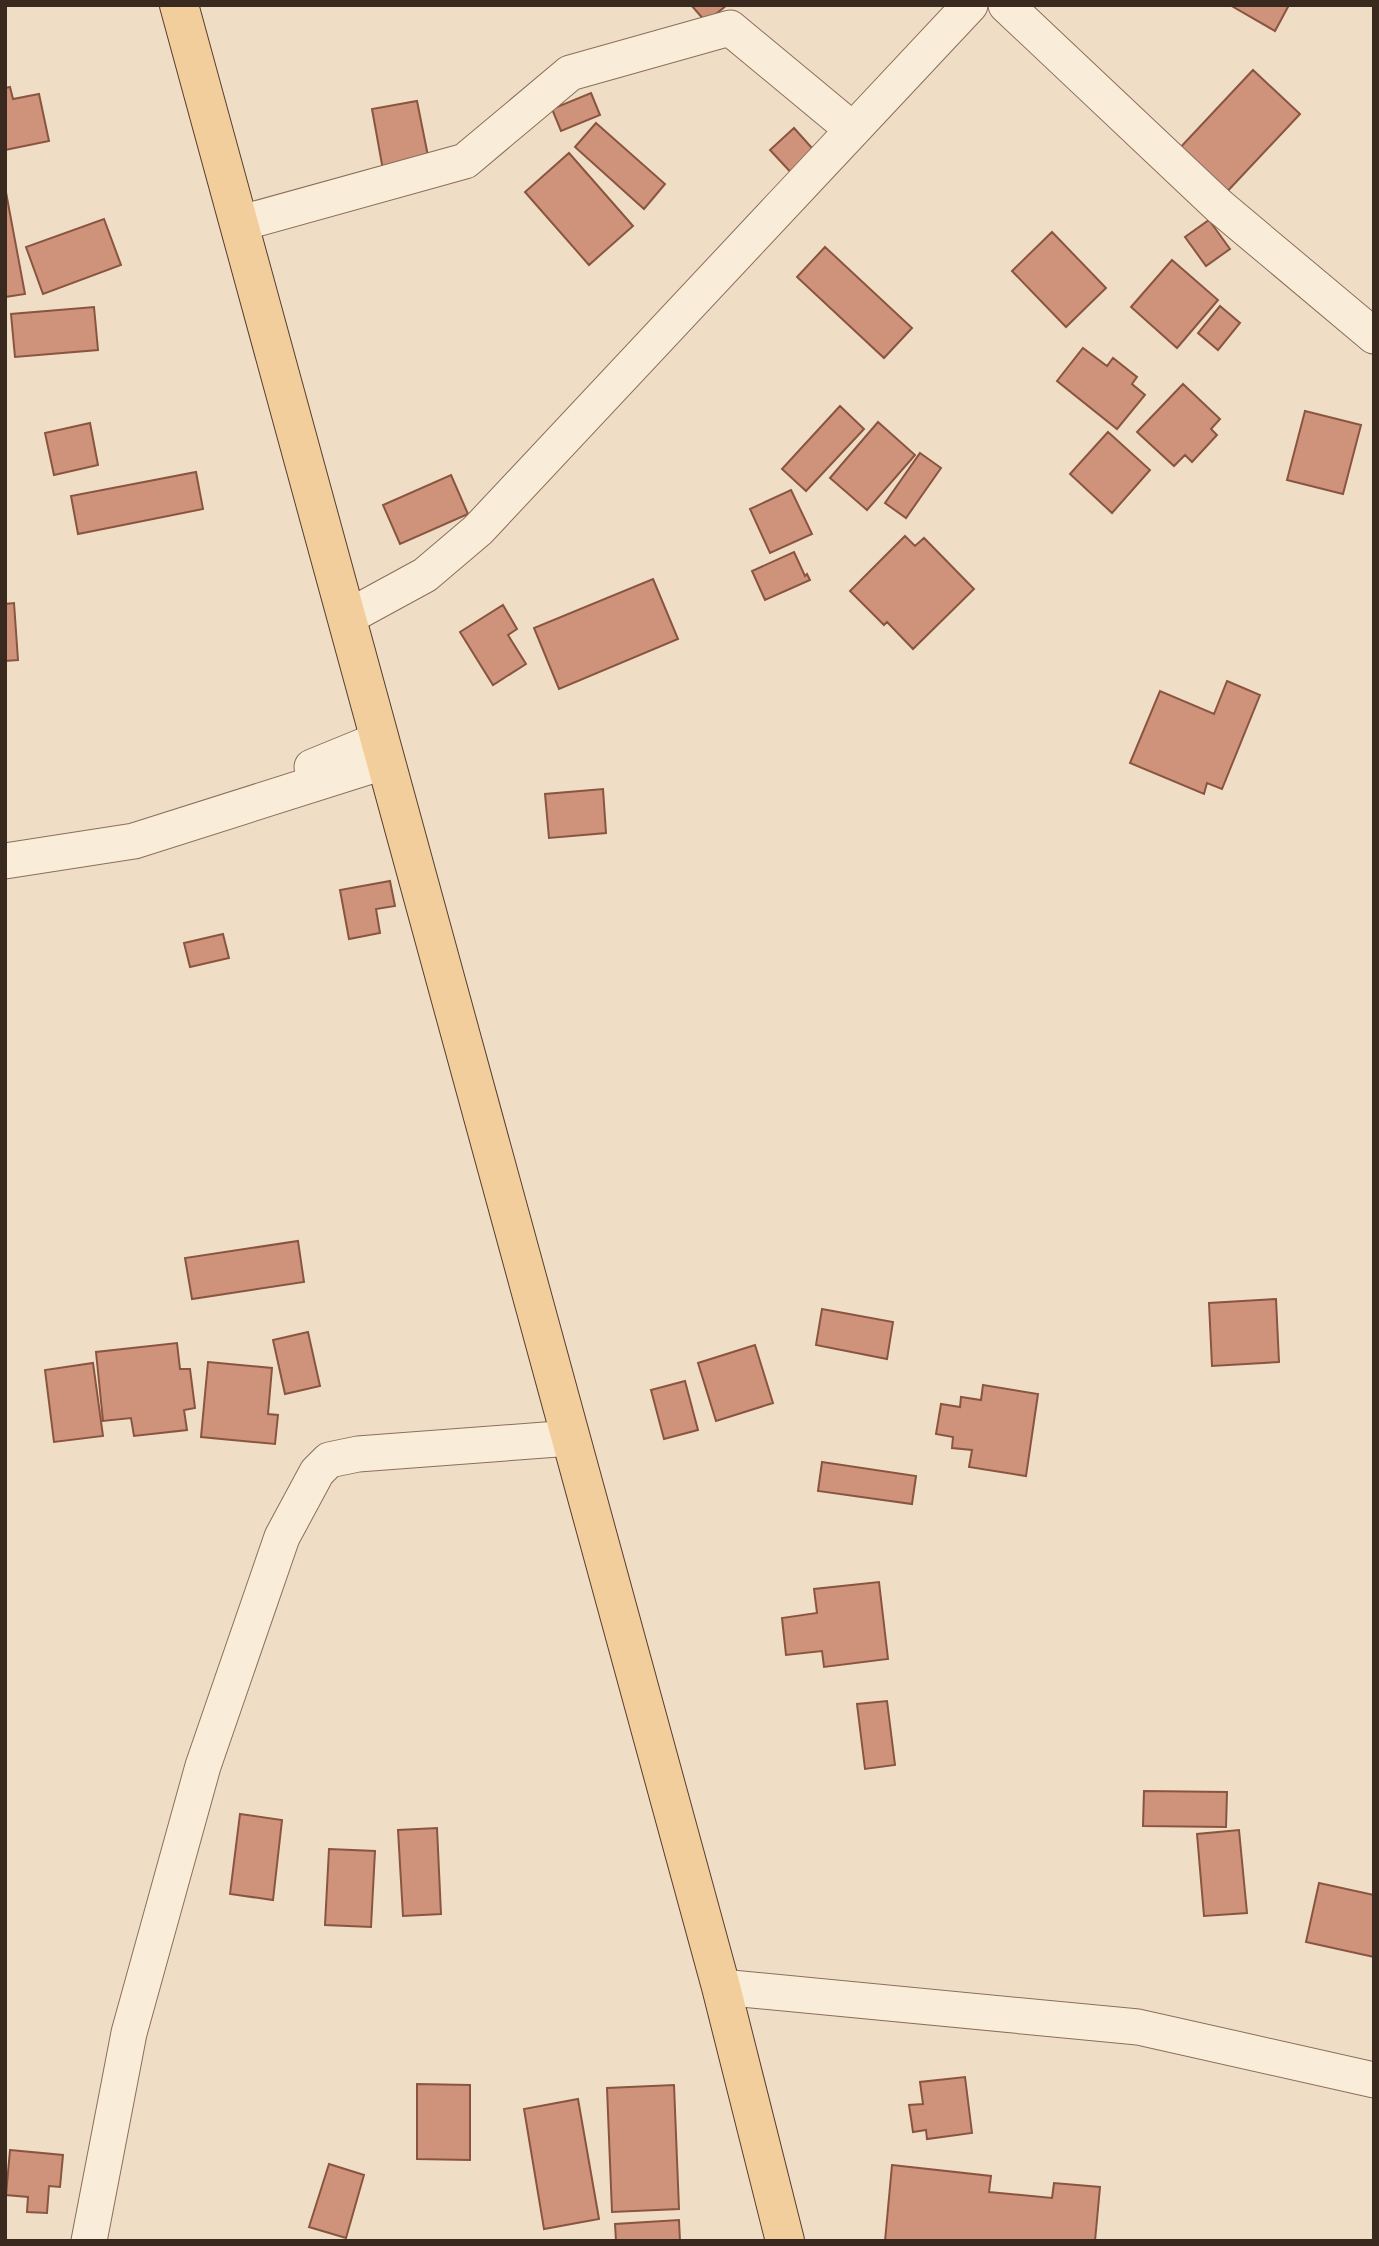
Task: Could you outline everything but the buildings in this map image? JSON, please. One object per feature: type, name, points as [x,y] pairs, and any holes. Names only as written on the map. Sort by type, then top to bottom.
[{"type":"main road","points":[[179,5],[721,1987],[785,2241]]},
{"type":"street","points":[[346,618],[425,575],[478,530],[970,5]]},
{"type":"street","points":[[1006,5],[1219,206],[1374,336]]},
{"type":"street","points":[[238,224],[465,161],[570,73],[730,28],[853,130]]},
{"type":"street","points":[[5,861],[134,841],[386,761],[378,740],[312,767]]},
{"type":"street","points":[[89,2241],[129,2033],[203,1766],[282,1537],[317,1472],[330,1460],[358,1454],[570,1438]]},
{"type":"street","points":[[721,1987],[1138,2027],[1374,2080]]}]
